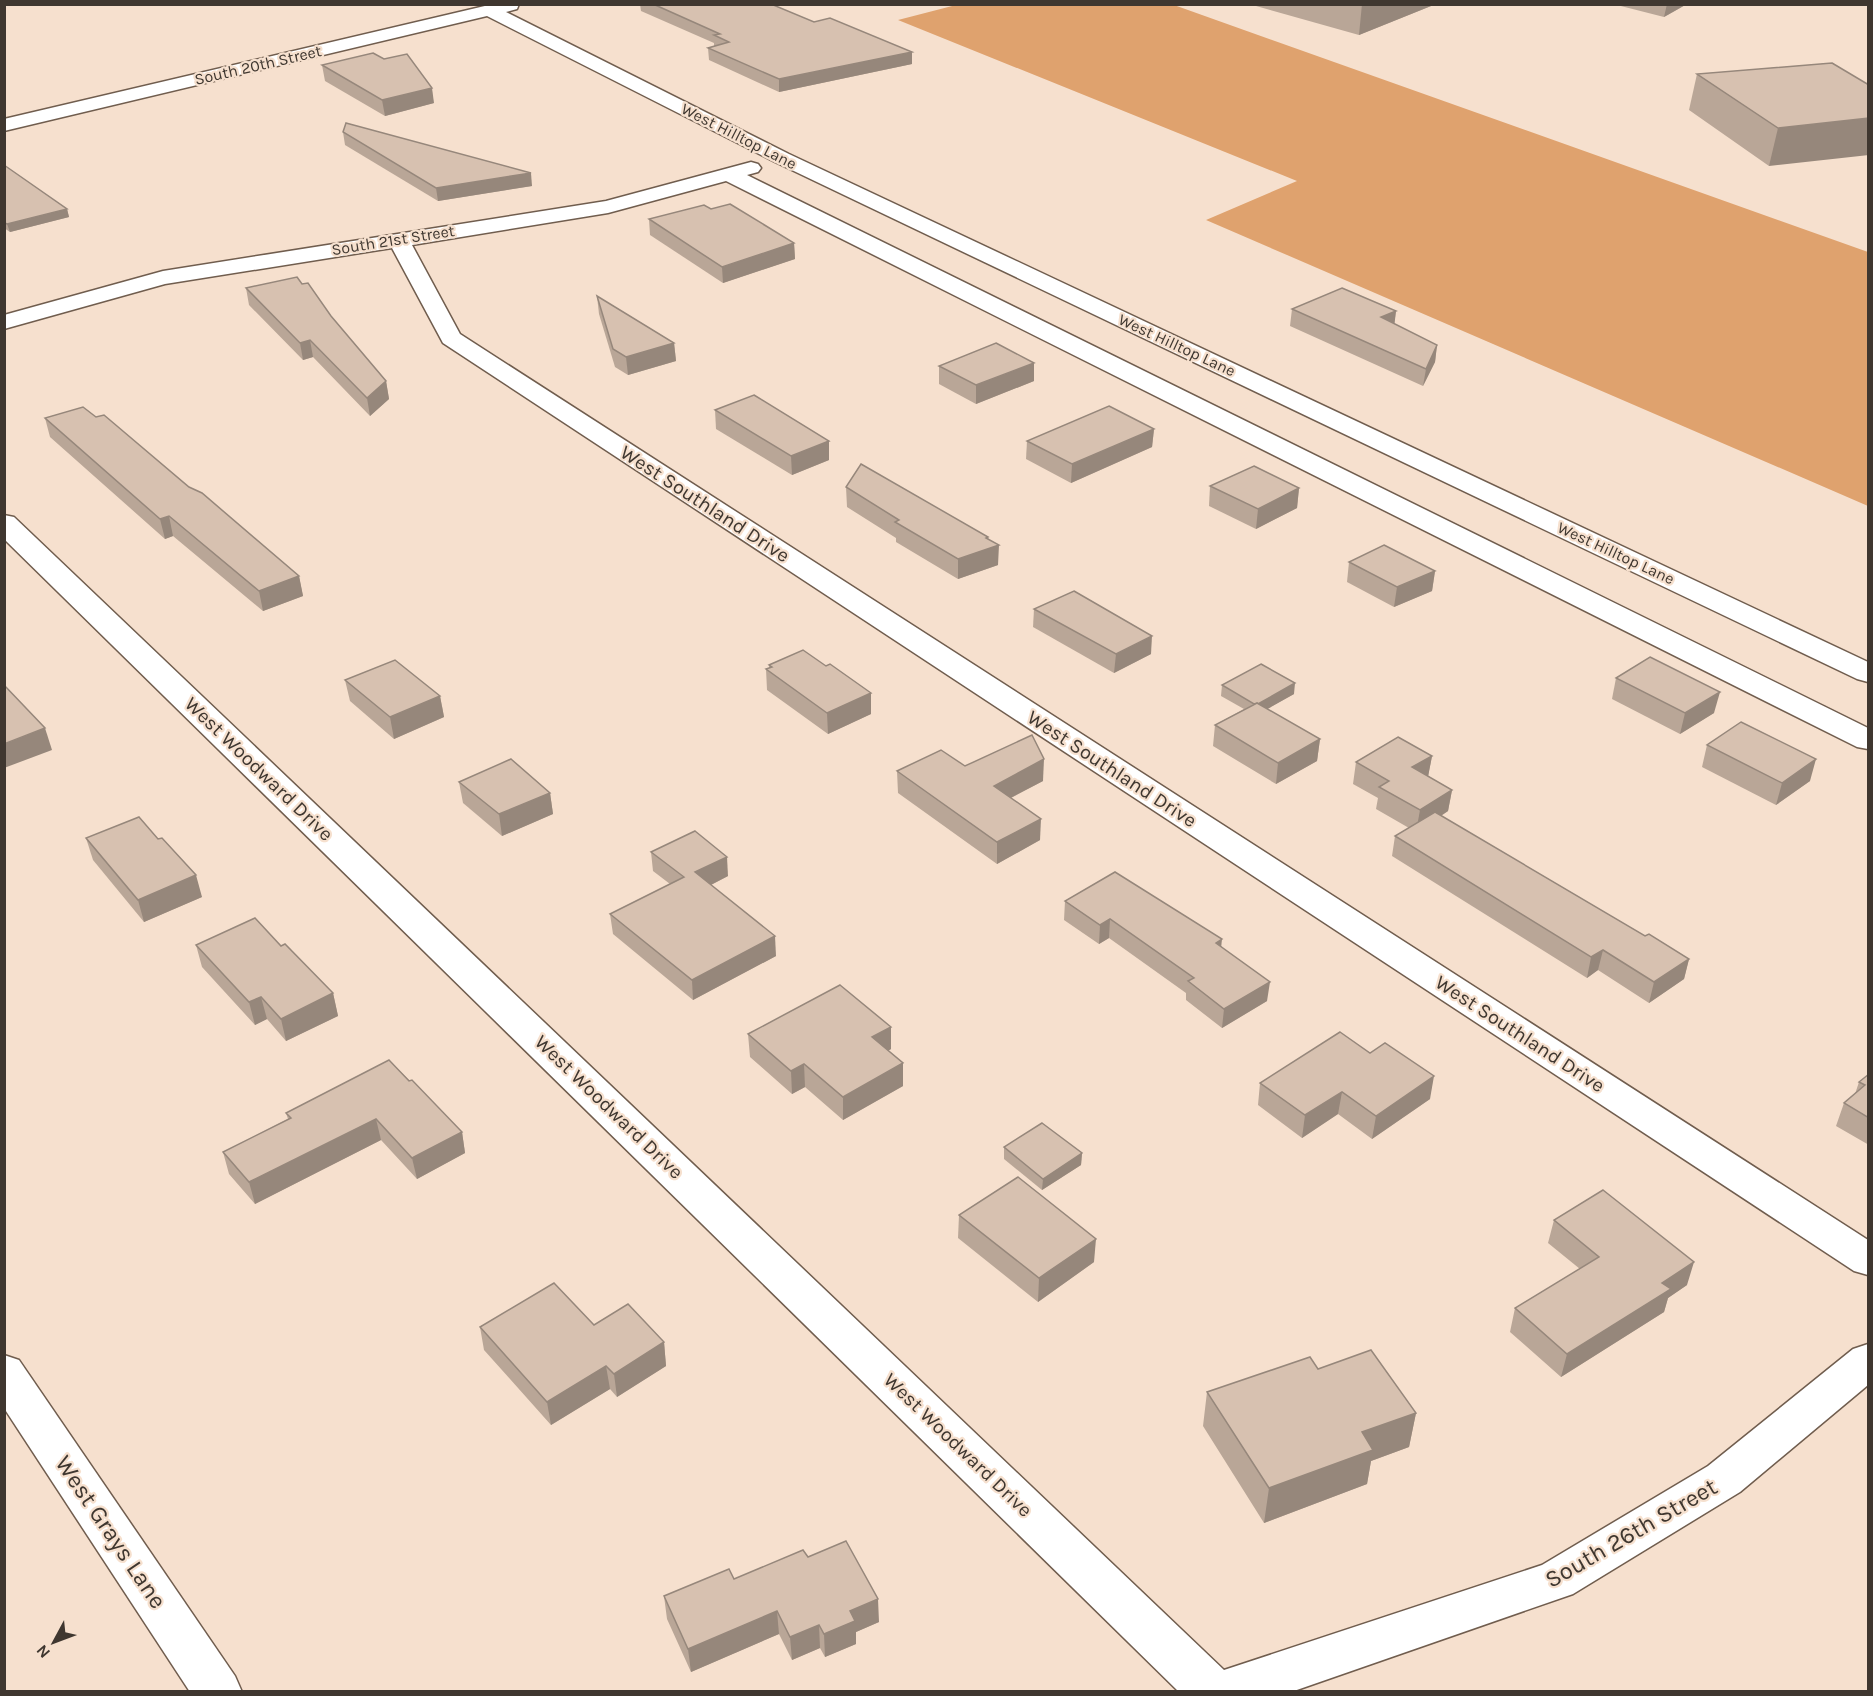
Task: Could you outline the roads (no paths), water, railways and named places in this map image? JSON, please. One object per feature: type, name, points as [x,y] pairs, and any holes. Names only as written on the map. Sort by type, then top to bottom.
[{"type":"street","name":"South 20th Street","points":[[4,125],[511,4]]},
{"type":"street","name":"West Hilltop Lane","points":[[489,10],[782,158],[1869,673]]},
{"type":"street","name":"South 21st Street","points":[[4,322],[163,278],[608,207],[730,175],[782,158]]},
{"type":"street","name":"West Hilltop Lane","points":[[730,175],[1869,740]]},
{"type":"street","name":"West Southland Drive","points":[[398,239],[451,338],[1869,1260]]},
{"type":"street","name":"West Woodward Drive","points":[[4,523],[1213,1692]]},
{"type":"street","name":"South 26th Street","points":[[1225,1692],[1557,1580],[1724,1479],[1869,1361]]},
{"type":"street","name":"West Grays Lane","points":[[4,1372],[218,1692]]}]
